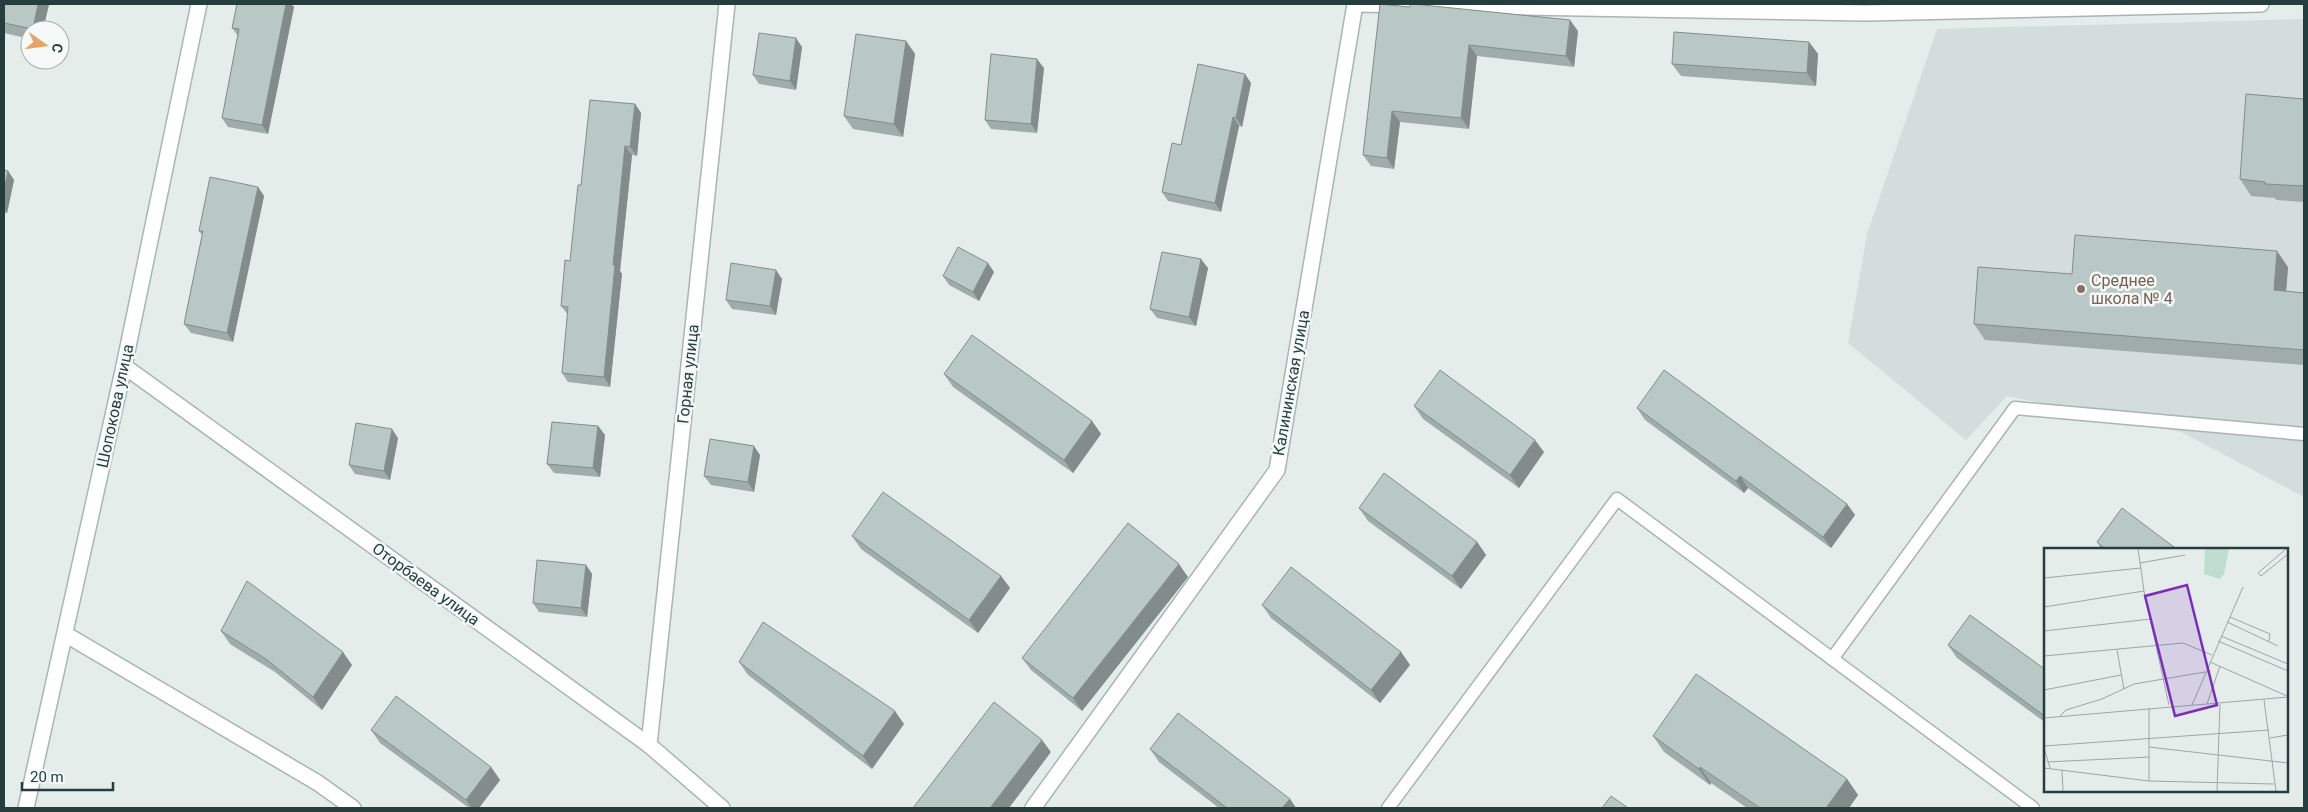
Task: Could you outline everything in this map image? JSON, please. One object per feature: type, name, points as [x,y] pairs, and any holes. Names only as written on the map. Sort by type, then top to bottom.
[{"type":"street","name":"Шопокова улица","points":[[26,808],[124,366],[199,4]]},
{"type":"street","name":"Горная улица","points":[[649,745],[727,4]]},
{"type":"street","points":[[1355,4],[1867,8],[2260,4]]},
{"type":"street","name":"Калининская улица","points":[[1033,808],[1277,470],[1355,4]]},
{"type":"street","name":"Оторбаева улица","points":[[124,366],[649,745],[722,808]]},
{"type":"street","points":[[65,634],[318,784],[353,808]]},
{"type":"lane","points":[[1832,658],[2015,408],[2304,434]]},
{"type":"lane","points":[[1388,808],[1617,499],[2033,808]]},
{"type":"shaded area","name":"Среднее школа № 4","points":[[2304,19],[2304,497],[2181,432],[2007,396],[1966,440],[1848,343],[1867,234],[1937,29]]},
{"type":"building","points":[[4,4],[38,4],[35,20],[20,20],[20,26],[4,23]]},
{"type":"building","points":[[237,4],[286,4],[262,125],[222,118],[239,29],[232,28]]},
{"type":"building","points":[[1380,4],[1410,7],[1410,4],[1413,4],[1570,20],[1566,56],[1469,45],[1461,118],[1392,111],[1387,158],[1363,155]]},
{"type":"building","points":[[1674,32],[1809,42],[1807,73],[1672,64]]},
{"type":"building","points":[[759,33],[796,38],[790,81],[753,75]]},
{"type":"building","points":[[856,34],[906,41],[894,124],[844,116]]},
{"type":"building","points":[[991,54],[1037,59],[1031,124],[985,120]]},
{"type":"building","points":[[1198,64],[1245,74],[1236,118],[1233,117],[1215,203],[1162,192],[1172,143],[1181,145]]},
{"type":"building","points":[[2246,94],[2304,99],[2304,186],[2265,184],[2265,182],[2240,179]]},
{"type":"building","points":[[590,100],[635,104],[630,147],[625,146],[604,377],[562,373],[568,307],[561,306],[565,260],[570,261],[578,185],[581,185]]},
{"type":"building","points":[[4,170],[8,171],[4,191]]},
{"type":"building","points":[[210,177],[258,187],[227,333],[184,324],[203,231],[199,231]]},
{"type":"building","points":[[2075,235],[2277,251],[2274,290],[2304,293],[2304,350],[1974,324],[1978,267],[2072,274]]},
{"type":"building","points":[[958,247],[988,263],[973,292],[943,276]]},
{"type":"building","points":[[1162,252],[1201,259],[1189,317],[1150,309]]},
{"type":"building","points":[[731,263],[776,270],[770,306],[726,300]]},
{"type":"building","points":[[972,335],[1092,421],[1064,460],[944,374]]},
{"type":"building","points":[[1440,370],[1535,440],[1510,475],[1414,406]]},
{"type":"building","points":[[1664,370],[1847,504],[1823,537],[1740,476],[1736,481],[1637,408]]},
{"type":"building","points":[[552,422],[598,426],[593,468],[547,464]]},
{"type":"building","points":[[356,423],[392,429],[384,471],[349,465]]},
{"type":"building","points":[[710,439],[754,446],[748,482],[704,476]]},
{"type":"building","points":[[1384,473],[1477,542],[1452,576],[1359,508]]},
{"type":"building","points":[[883,492],[1001,576],[969,620],[852,536]]},
{"type":"building","points":[[2122,508],[2175,548],[2104,548],[2097,542]]},
{"type":"building","points":[[1128,523],[1179,564],[1073,698],[1022,658]]},
{"type":"building","points":[[537,560],[586,565],[581,608],[533,603]]},
{"type":"building","points":[[1291,567],[1401,652],[1371,690],[1262,605]]},
{"type":"building","points":[[247,581],[343,652],[313,697],[266,659],[221,631]]},
{"type":"building","points":[[1970,615],[2044,669],[2044,716],[1948,645]]},
{"type":"building","points":[[763,622],[895,711],[863,756],[739,662]]},
{"type":"building","points":[[1696,674],[1847,779],[1826,808],[1760,808],[1700,767],[1699,769],[1653,736]]},
{"type":"building","points":[[396,696],[491,767],[466,800],[371,730]]},
{"type":"building","points":[[994,702],[1042,740],[990,808],[913,808]]},
{"type":"building","points":[[1178,713],[1290,799],[1282,808],[1227,808],[1150,749]]},
{"type":"building","points":[[1611,796],[1628,808],[1602,808]]},
{"type":"place","name":"Среднее школа № 4","points":[[2081,289]]}]
